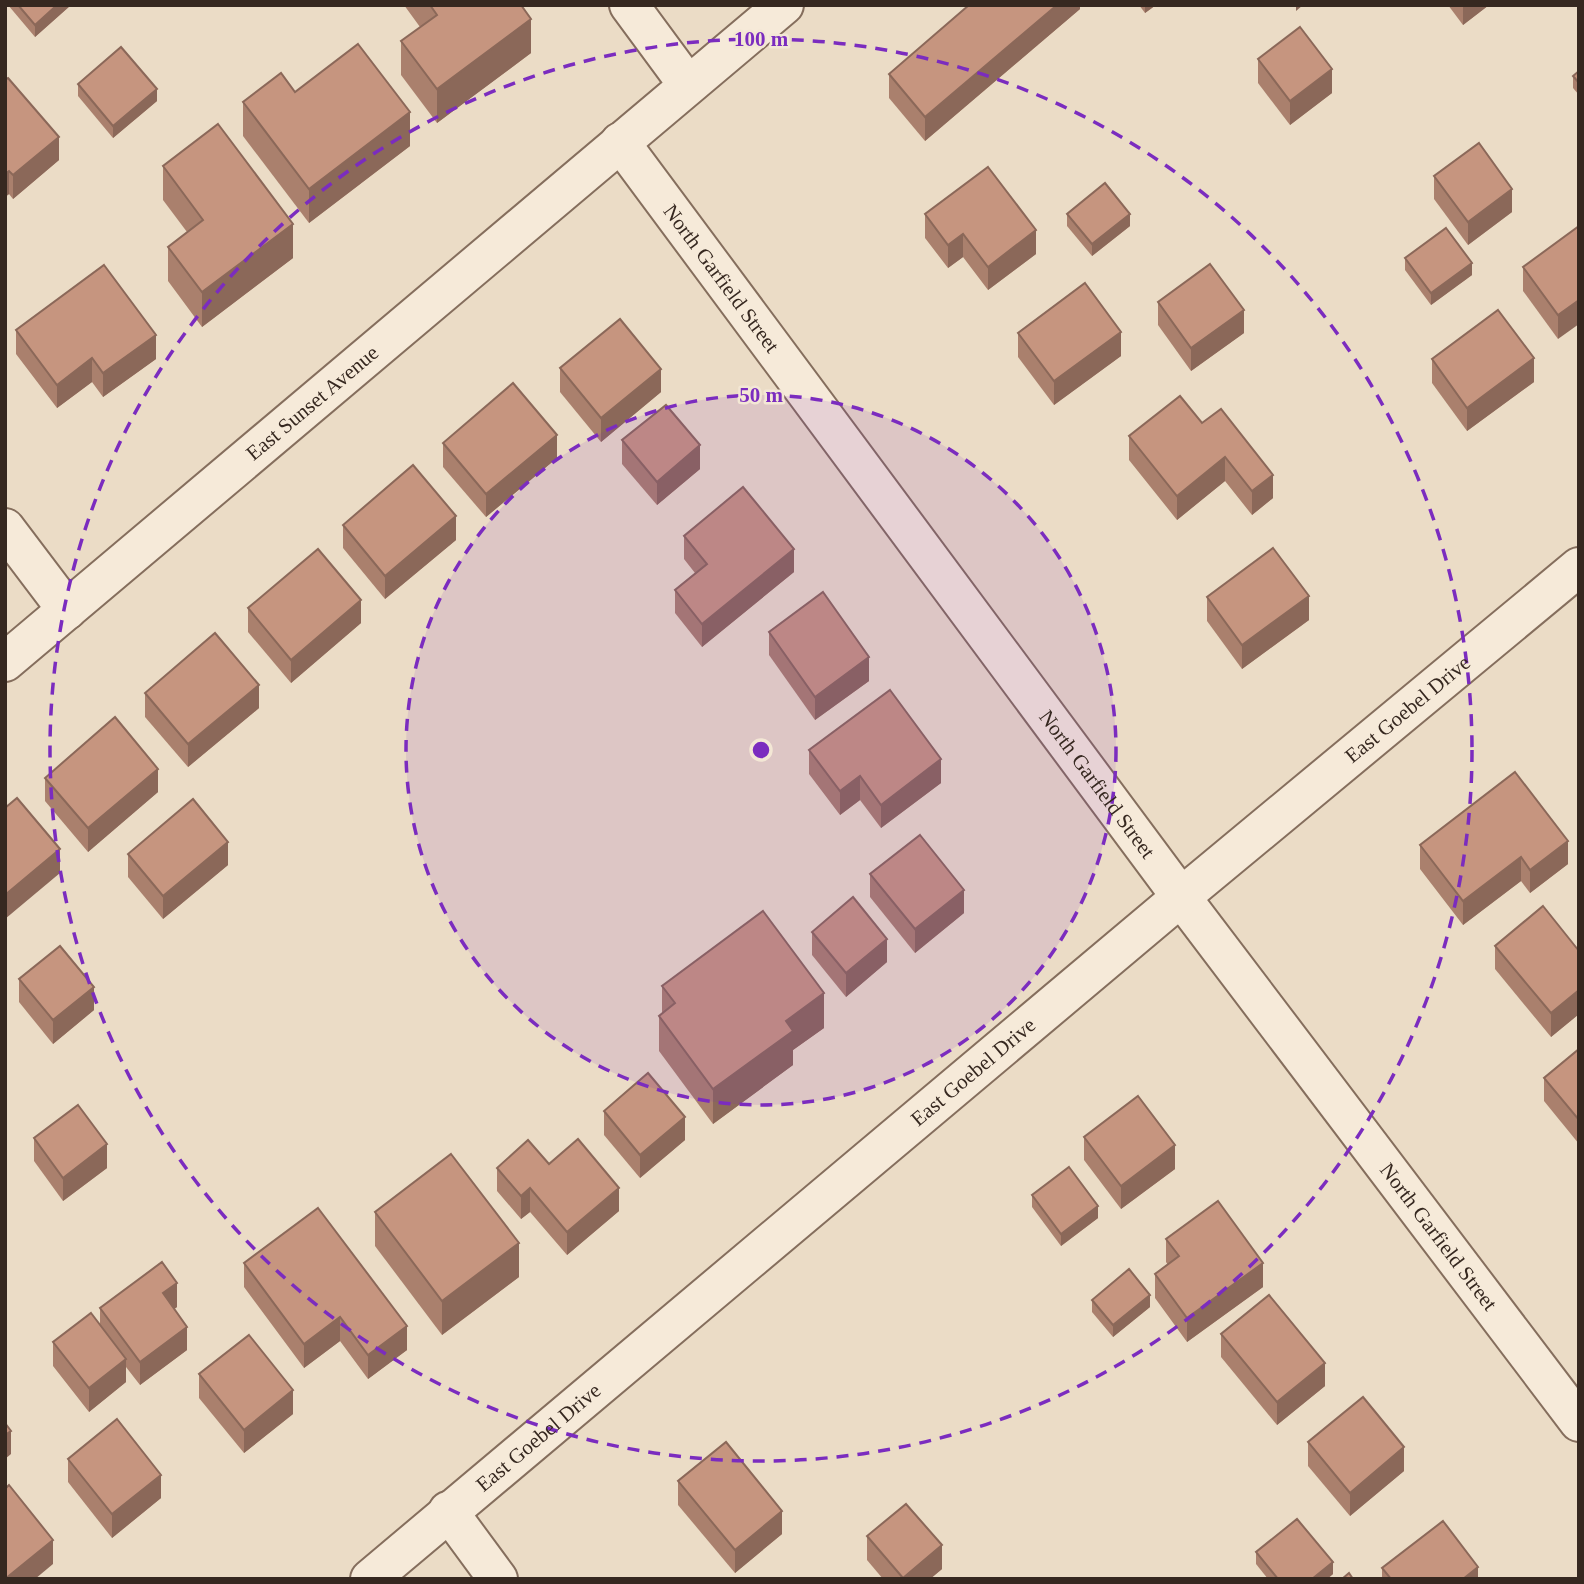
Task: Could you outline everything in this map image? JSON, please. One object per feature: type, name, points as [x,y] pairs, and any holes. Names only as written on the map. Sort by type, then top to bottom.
[{"type":"street","points":[[629,5],[688,85],[784,5]]},
{"type":"street","name":"East Sunset Avenue","points":[[5,662],[688,85]]},
{"type":"street","name":"North Garfield Street","points":[[620,142],[1181,897],[1579,1422]]},
{"type":"street","points":[[5,528],[67,610]]},
{"type":"street","name":"East Goebel Drive","points":[[370,1579],[1181,897],[1579,567]]},
{"type":"street","points":[[449,1511],[498,1579]]},
{"type":"building","points":[[18,5],[57,5],[35,25]]},
{"type":"building","points":[[430,5],[521,5],[531,19],[437,89],[401,41],[437,15]]},
{"type":"building","points":[[969,5],[1057,5],[925,117],[889,74]]},
{"type":"building","points":[[1300,27],[1332,69],[1290,101],[1258,59]]},
{"type":"building","points":[[358,44],[410,112],[309,189],[243,102],[281,73],[295,92]]},
{"type":"building","points":[[121,47],[157,89],[113,126],[78,84]]},
{"type":"building","points":[[1579,71],[1579,83],[1573,76]]},
{"type":"building","points":[[8,78],[59,137],[13,175],[9,171],[5,174],[5,80]]},
{"type":"building","points":[[218,124],[293,224],[202,292],[168,247],[203,220],[163,166]]},
{"type":"building","points":[[1479,143],[1512,189],[1468,222],[1434,176]]},
{"type":"building","points":[[988,167],[1036,230],[988,267],[963,234],[948,245],[925,214]]},
{"type":"building","points":[[1105,183],[1130,214],[1092,244],[1067,214]]},
{"type":"building","points":[[1579,226],[1579,300],[1558,315],[1523,267]]},
{"type":"building","points":[[1446,228],[1472,263],[1431,293],[1405,258]]},
{"type":"building","points":[[1210,264],[1244,310],[1191,348],[1158,302]]},
{"type":"building","points":[[104,265],[156,335],[103,373],[92,358],[57,385],[16,330]]},
{"type":"building","points":[[1085,283],[1121,332],[1054,381],[1018,333]]},
{"type":"building","points":[[1498,310],[1534,358],[1467,408],[1432,359]]},
{"type":"building","points":[[620,319],[661,369],[601,418],[560,368]]},
{"type":"building","points":[[513,383],[557,435],[486,494],[443,443]]},
{"type":"building","points":[[1180,396],[1202,423],[1221,409],[1273,475],[1252,491],[1225,457],[1177,496],[1129,436]]},
{"type":"building","points":[[666,405],[700,445],[657,482],[622,440]]},
{"type":"building","points":[[413,465],[456,516],[385,576],[343,525]]},
{"type":"building","points":[[743,487],[794,549],[702,624],[675,590],[707,564],[684,536]]},
{"type":"building","points":[[1273,548],[1309,596],[1242,645],[1207,597]]},
{"type":"building","points":[[318,549],[361,600],[291,660],[248,608]]},
{"type":"building","points":[[823,592],[869,657],[815,697],[769,632]]},
{"type":"building","points":[[215,633],[259,685],[188,744],[145,693]]},
{"type":"building","points":[[890,690],[941,759],[881,805],[860,776],[840,791],[809,750]]},
{"type":"building","points":[[115,717],[158,769],[88,828],[45,778]]},
{"type":"building","points":[[1515,772],[1568,841],[1530,870],[1521,857],[1463,901],[1420,845]]},
{"type":"building","points":[[17,798],[60,849],[5,895],[5,808]]},
{"type":"building","points":[[193,799],[228,842],[163,896],[128,854]]},
{"type":"building","points":[[920,835],[964,890],[915,929],[870,874]]},
{"type":"building","points":[[853,897],[887,939],[846,973],[812,932]]},
{"type":"building","points":[[1543,906],[1579,951],[1579,990],[1551,1013],[1495,946]]},
{"type":"building","points":[[763,911],[824,993],[786,1021],[793,1031],[713,1089],[659,1016],[675,1003],[662,986]]},
{"type":"building","points":[[60,946],[94,987],[53,1020],[19,979]]},
{"type":"building","points":[[1579,1049],[1579,1120],[1544,1078]]},
{"type":"building","points":[[648,1073],[685,1117],[640,1155],[604,1111]]},
{"type":"building","points":[[1138,1096],[1175,1145],[1121,1186],[1084,1137]]},
{"type":"building","points":[[78,1105],[107,1144],[63,1178],[34,1138]]},
{"type":"building","points":[[578,1139],[619,1188],[567,1232],[530,1188],[521,1196],[497,1168],[528,1140],[549,1164]]},
{"type":"building","points":[[451,1154],[519,1243],[442,1301],[375,1212]]},
{"type":"building","points":[[1069,1167],[1098,1206],[1061,1234],[1032,1195]]},
{"type":"building","points":[[1218,1201],[1263,1263],[1187,1318],[1155,1274],[1179,1256],[1166,1239]]},
{"type":"building","points":[[318,1208],[407,1326],[368,1355],[340,1317],[304,1344],[244,1263]]},
{"type":"building","points":[[162,1262],[177,1283],[163,1293],[187,1327],[140,1362],[100,1308]]},
{"type":"building","points":[[1129,1269],[1150,1295],[1113,1325],[1092,1300]]},
{"type":"building","points":[[1269,1295],[1325,1363],[1277,1402],[1221,1334]]},
{"type":"building","points":[[91,1313],[126,1359],[89,1388],[53,1342]]},
{"type":"building","points":[[249,1335],[293,1390],[244,1430],[199,1374]]},
{"type":"building","points":[[1363,1397],[1404,1447],[1350,1493],[1308,1442]]},
{"type":"building","points":[[117,1419],[161,1475],[112,1514],[68,1459]]},
{"type":"building","points":[[5,1423],[11,1431],[5,1435]]},
{"type":"building","points":[[726,1442],[782,1511],[735,1550],[678,1481]]},
{"type":"building","points":[[9,1485],[53,1540],[5,1579],[5,1489]]},
{"type":"building","points":[[906,1504],[942,1545],[903,1578],[867,1536]]},
{"type":"building","points":[[1297,1519],[1333,1562],[1312,1579],[1278,1579],[1256,1552]]},
{"type":"building","points":[[1443,1521],[1478,1567],[1463,1579],[1391,1579],[1382,1568]]},
{"type":"building","points":[[1349,1573],[1353,1579],[1342,1579]]}]
